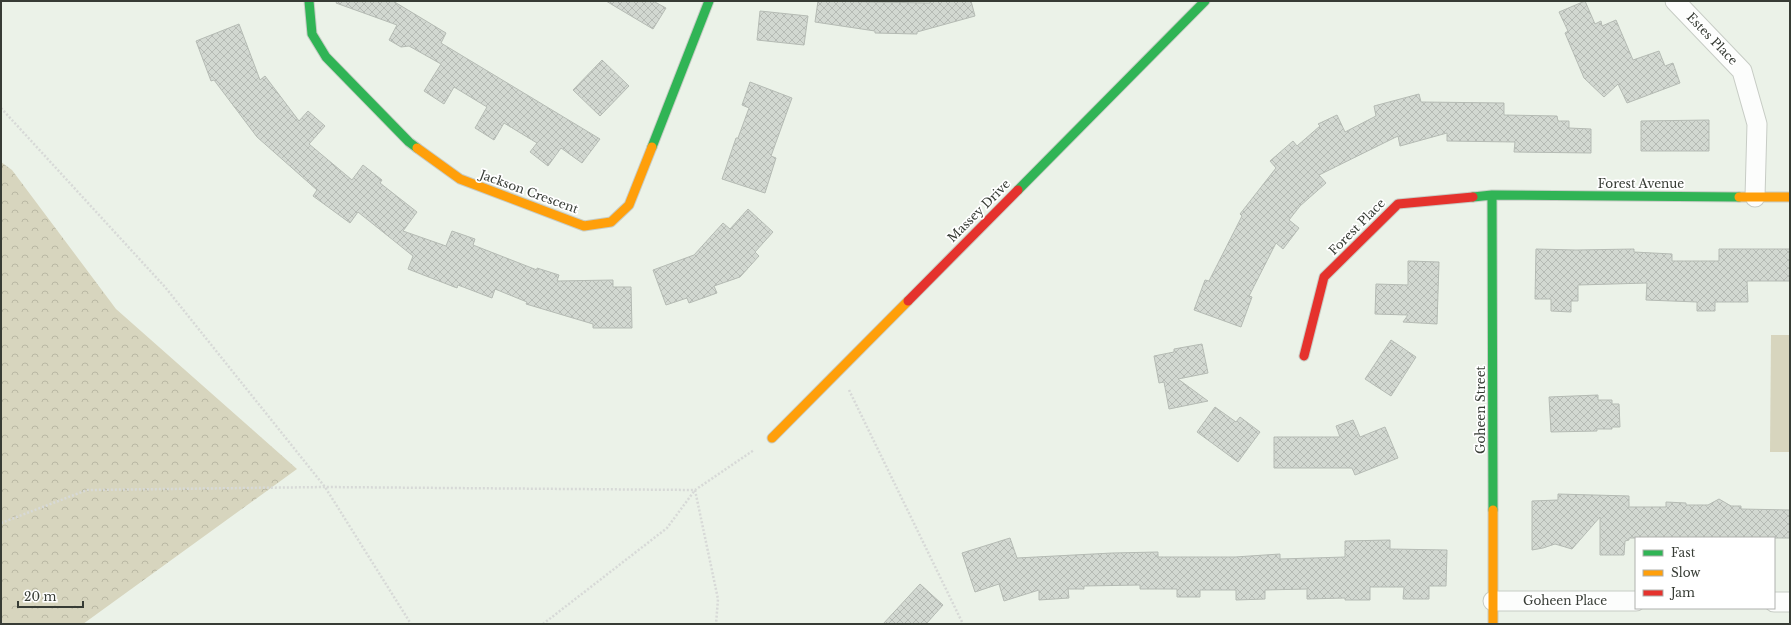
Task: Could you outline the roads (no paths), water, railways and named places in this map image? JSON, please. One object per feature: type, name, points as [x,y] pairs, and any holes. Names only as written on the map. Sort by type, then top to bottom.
[{"type":"street","name":"Jackson Crescent","points":[[309,1],[312,34],[326,57],[409,142],[460,179],[584,226],[611,222],[629,205],[709,1]]},
{"type":"street","name":"Massey Drive","points":[[772,438],[1205,1]]},
{"type":"street","name":"Estes Place","points":[[1675,1],[1742,71],[1757,124],[1754,197]]},
{"type":"street","name":"Forest Avenue","points":[[1492,195],[1790,197]]},
{"type":"street","name":"Forest Place","points":[[1304,356],[1324,276],[1398,204],[1492,195]]},
{"type":"street","name":"Goheen Street","points":[[1492,195],[1493,624]]},
{"type":"street","name":"Goheen Place","points":[[1493,601],[1635,601]]},
{"type":"street","points":[[1775,602],[1790,602]]}]
